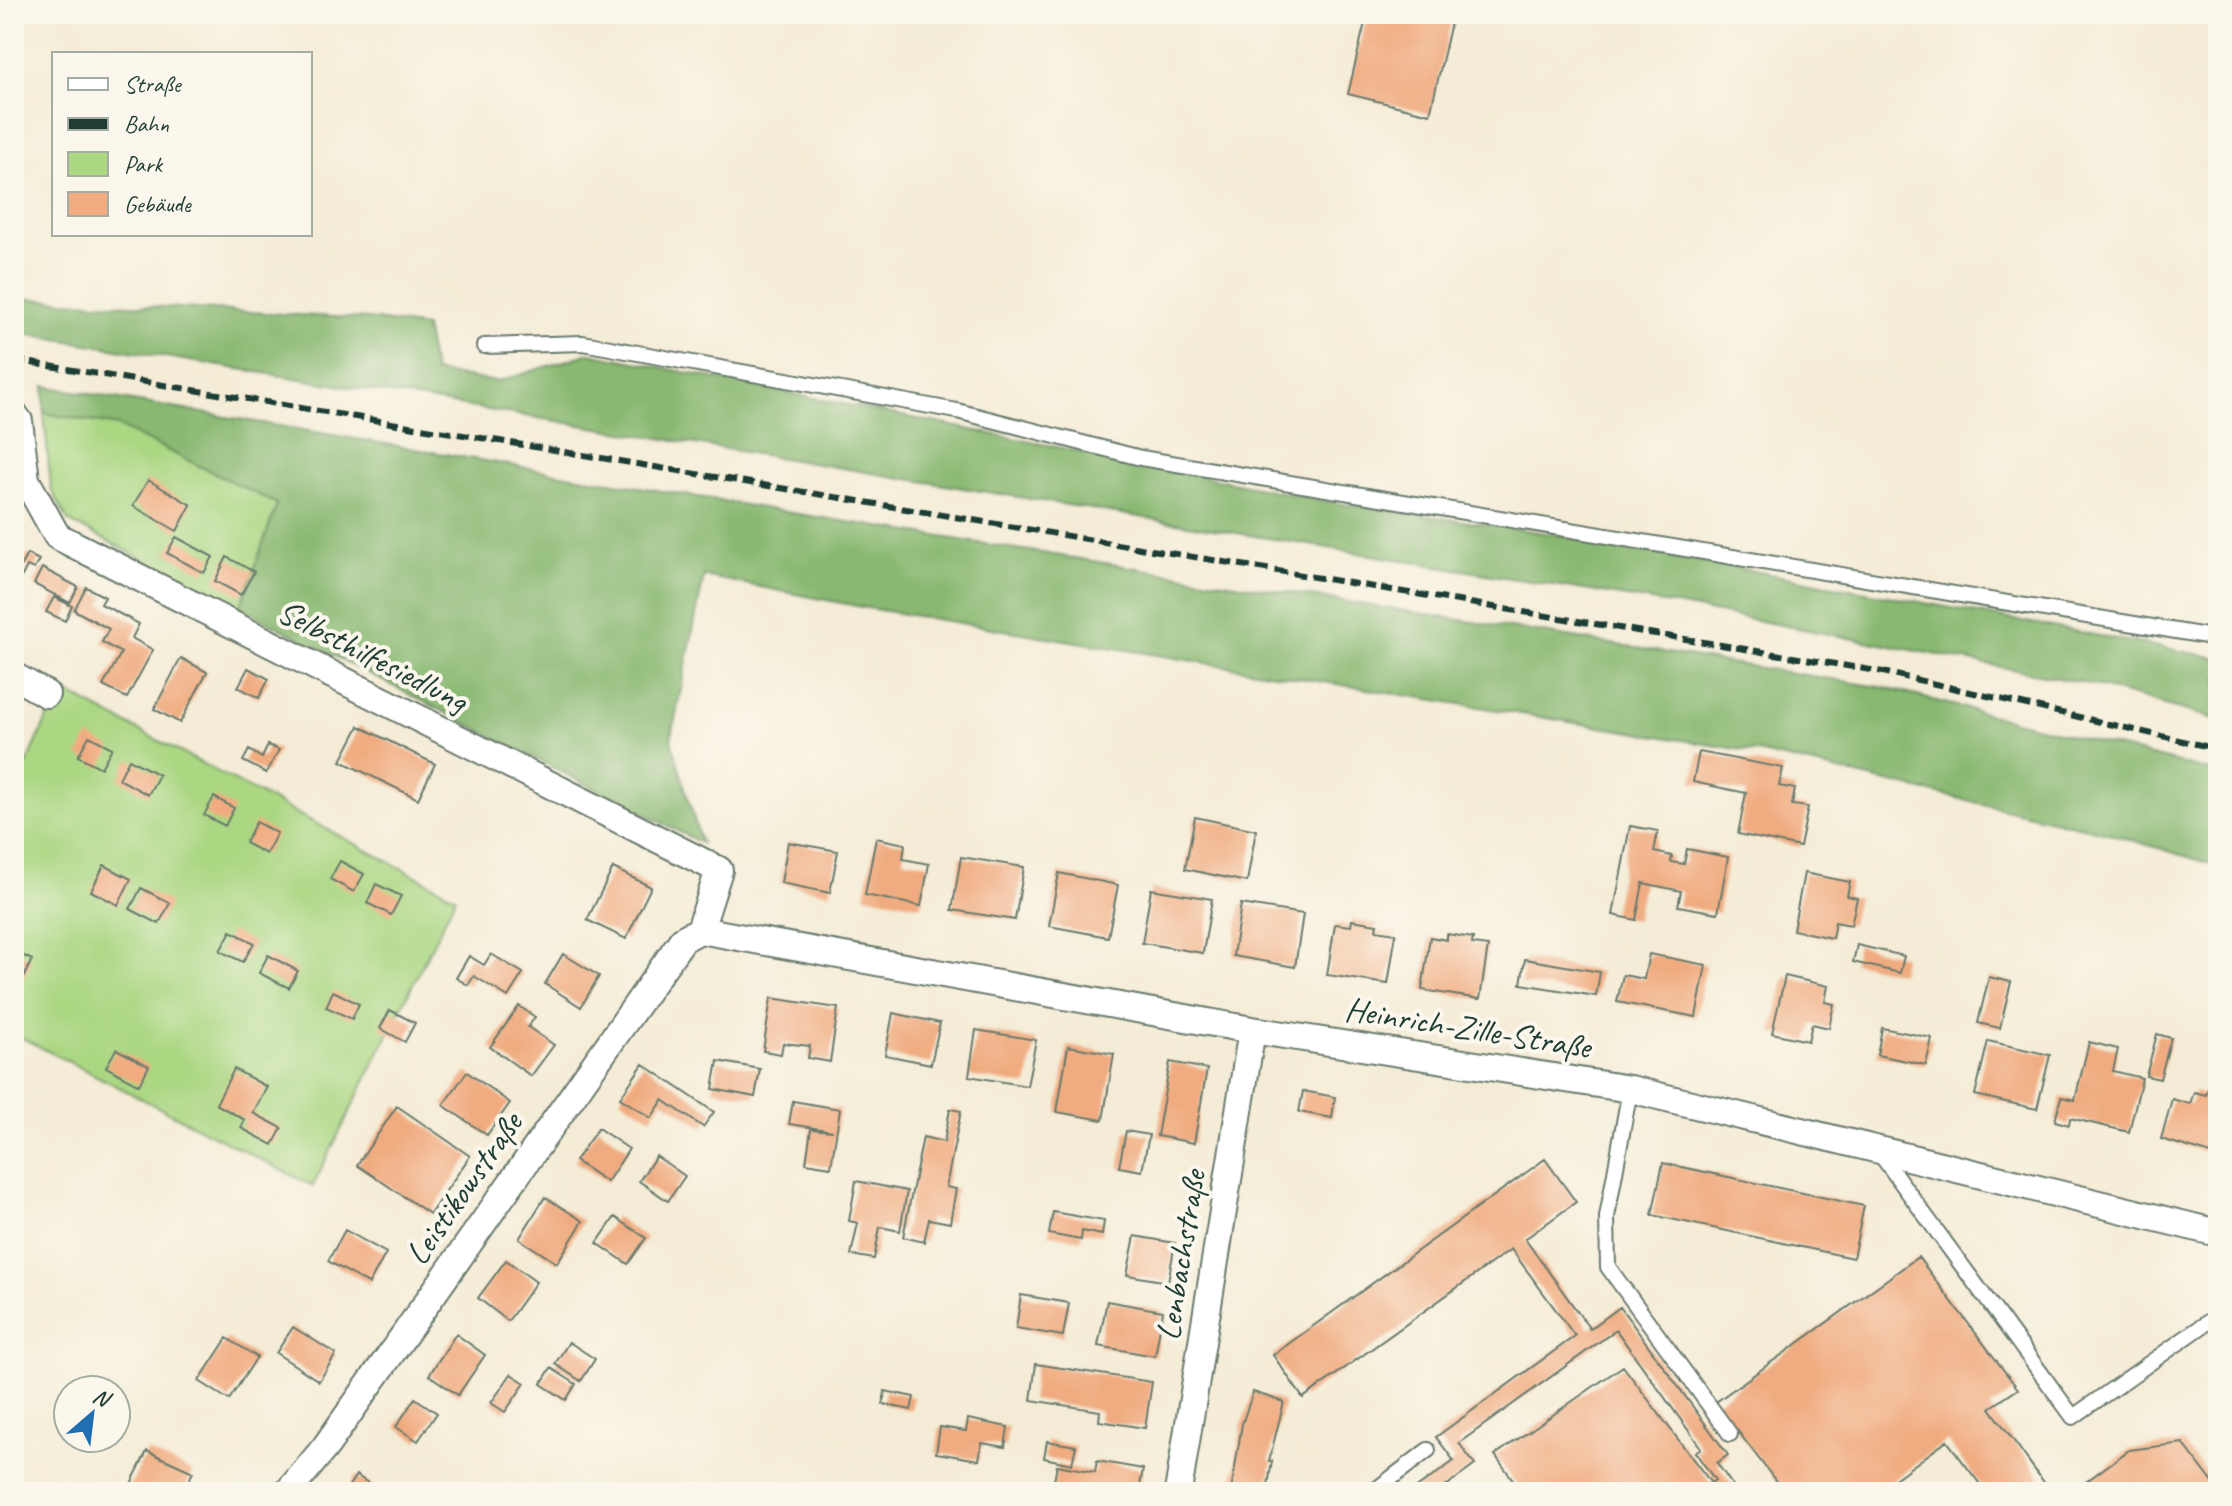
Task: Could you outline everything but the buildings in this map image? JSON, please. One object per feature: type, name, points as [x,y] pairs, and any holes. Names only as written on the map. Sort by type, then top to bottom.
[{"type":"street","name":"Selbsthilfesiedlung","points":[[14,414],[19,421],[26,480],[57,536],[719,870],[700,930]]},
{"type":"street","points":[[14,676],[46,694]]},
{"type":"street","name":"Heinrich-Zille-Straße","points":[[700,930],[1252,1030],[1630,1089],[2218,1233]]},
{"type":"street","name":"Leistikowstraße","points":[[288,1492],[326,1446],[683,939],[700,930]]},
{"type":"street","name":"Lenbachstraße","points":[[1178,1492],[1252,1030]]},
{"type":"lane","points":[[484,346],[583,343],[957,411],[1141,458],[2218,638]]},
{"type":"lane","points":[[1630,1089],[1607,1217],[1608,1267],[1730,1434]]},
{"type":"lane","points":[[1876,1148],[2073,1417],[2218,1315]]},
{"type":"lane","points":[[1373,1492],[1428,1450]]},
{"type":"green space","points":[[14,298],[368,319],[425,327],[434,372],[497,382],[590,353],[1330,502],[1567,536],[2218,658],[2218,720],[2095,685],[1681,606],[14,332]]},
{"type":"green space","points":[[44,386],[798,514],[1886,688],[2218,773],[2218,866],[2108,833],[1762,753],[867,608],[704,576],[671,739],[701,843],[240,608],[277,504],[118,426],[44,413]]},
{"type":"green space","points":[[44,413],[118,426],[278,504],[240,608],[68,521],[51,489]]},
{"type":"green space","points":[[60,689],[456,897],[313,1186],[14,1034],[14,885],[23,865],[14,860],[14,780],[19,782]]},
{"type":"railway","points":[[14,360],[1883,672],[2218,749]]}]
